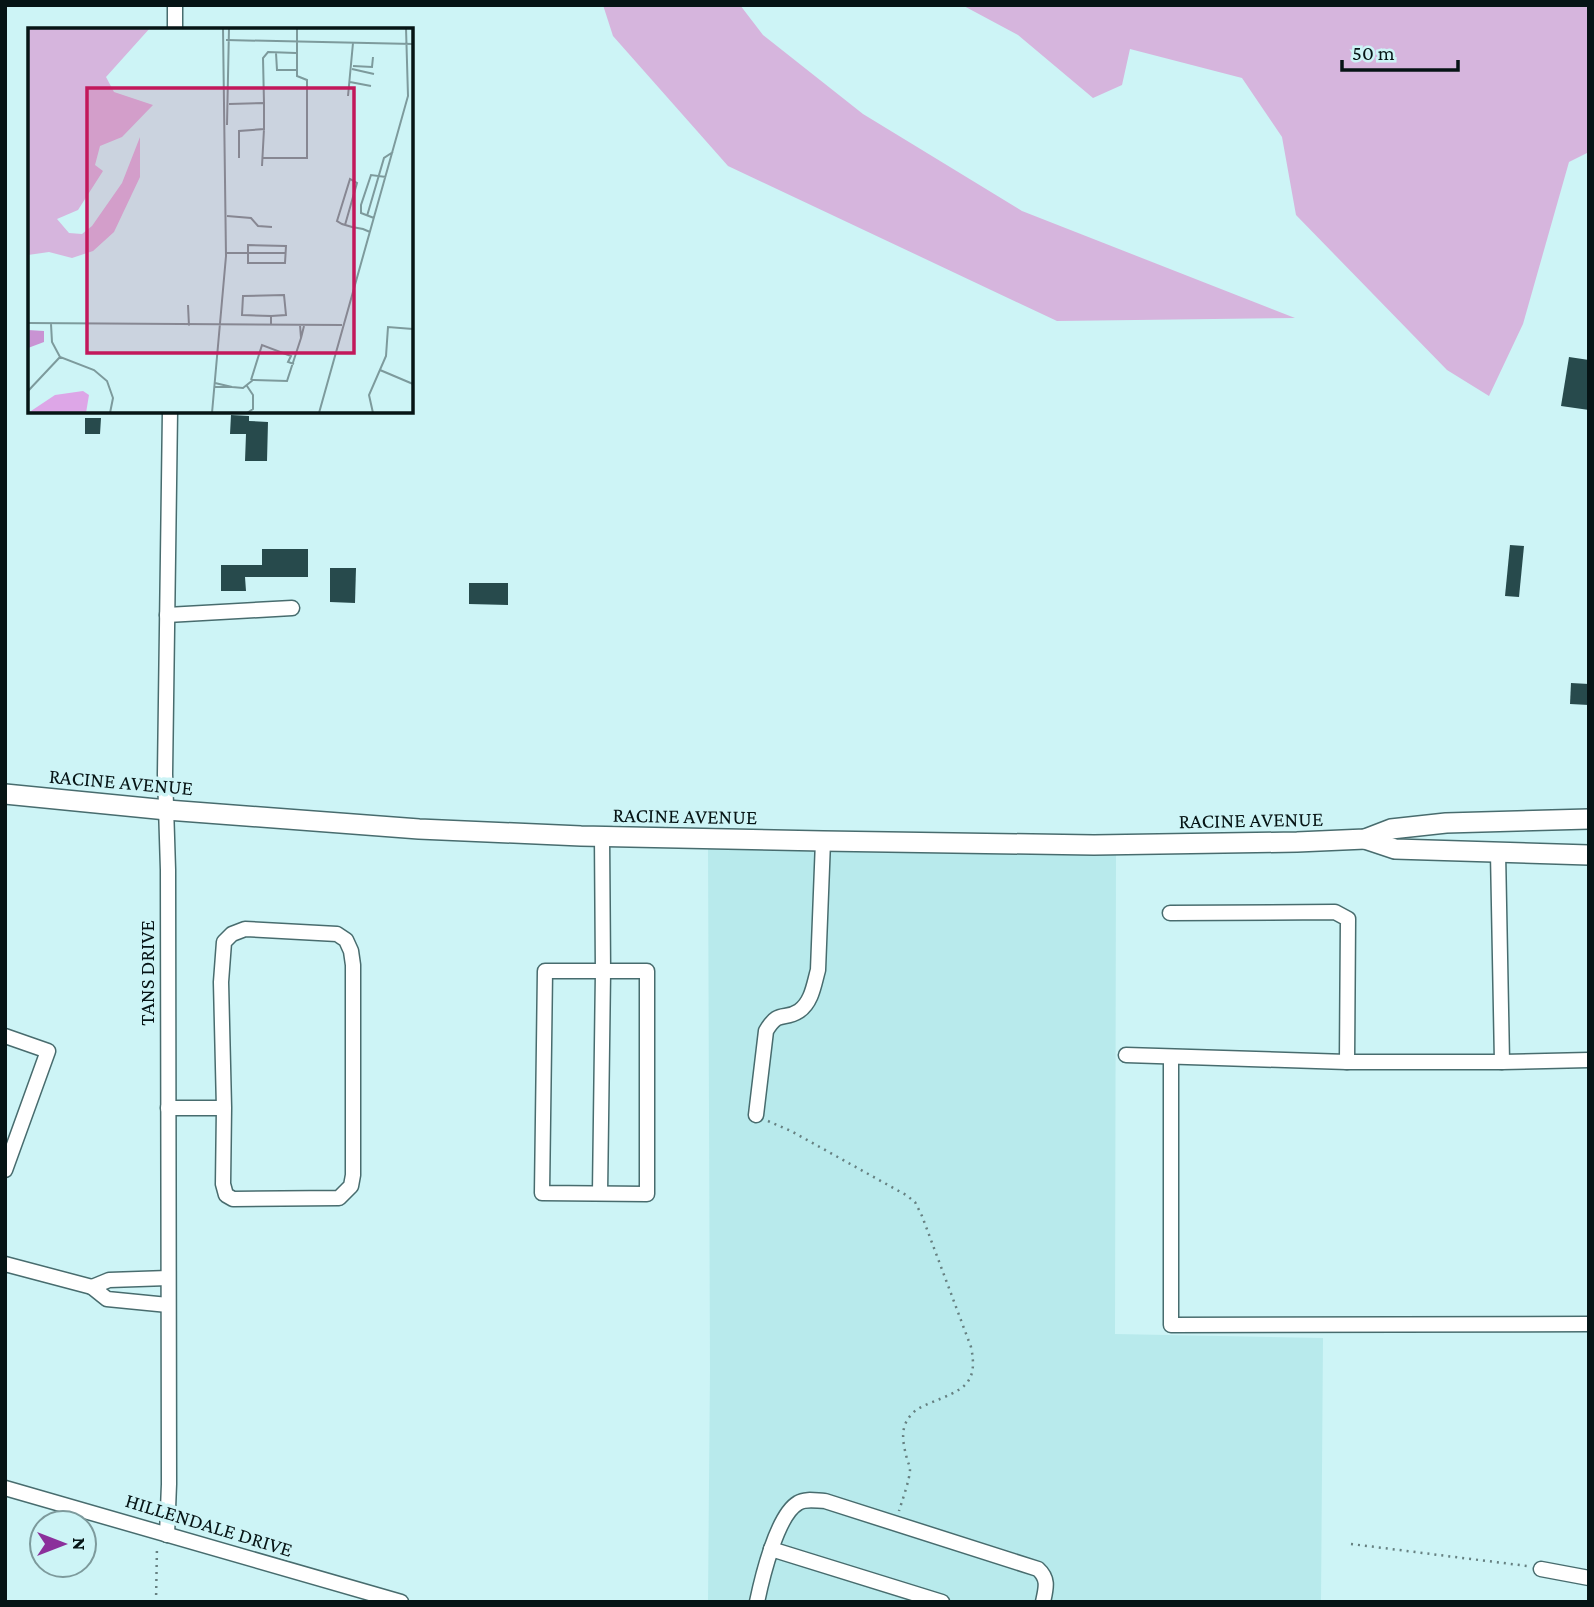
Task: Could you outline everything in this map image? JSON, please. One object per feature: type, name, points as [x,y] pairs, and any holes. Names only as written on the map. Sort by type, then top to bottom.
[{"type":"main road","name":"RACINE AVENUE","points":[[5,794],[167,810],[419,829],[602,836],[1108,845],[1365,839]]},
{"type":"main road","points":[[1365,839],[1391,829],[1446,823],[1589,819]]},
{"type":"main road","points":[[1365,839],[1395,849],[1589,855]]},
{"type":"street","points":[[175,5],[175,28]]},
{"type":"street","name":"TANS DRIVE","points":[[162,1533],[168,1305],[165,774],[170,413]]},
{"type":"street","points":[[167,615],[292,608]]},
{"type":"street","points":[[600,1193],[602,836]]},
{"type":"street","points":[[756,1115],[766,1031],[779,1016],[798,1012],[807,1002],[818,970],[823,841]]},
{"type":"street","points":[[1498,852],[1502,1062]]},
{"type":"street","points":[[1170,913],[1335,912],[1348,919],[1347,1062]]},
{"type":"street","points":[[245,929],[337,934],[346,940],[353,965],[354,1175],[351,1186],[339,1198],[233,1199],[226,1195],[223,1184],[224,1108],[220,982],[224,942],[232,934],[245,929]]},
{"type":"street","points":[[545,971],[647,971],[646,1194],[600,1193],[542,1193],[545,971]]},
{"type":"street","points":[[5,1036],[48,1051],[5,1170]]},
{"type":"street","points":[[1126,1055],[1347,1062],[1589,1060]]},
{"type":"street","points":[[1171,1056],[1171,1325],[1589,1324]]},
{"type":"street","points":[[168,1108],[224,1108]]},
{"type":"street","points":[[5,1264],[92,1287],[107,1299],[168,1305]]},
{"type":"street","points":[[92,1287],[109,1280],[168,1278]]},
{"type":"street","name":"HILLENDALE DRIVE","points":[[5,1488],[401,1602]]},
{"type":"street","points":[[757,1602],[777,1530],[796,1503],[805,1500],[825,1501],[1038,1569],[1047,1583],[1043,1602]]},
{"type":"street","points":[[771,1549],[942,1602]]},
{"type":"street","points":[[1541,1569],[1589,1578]]},
{"type":"path","points":[[756,1115],[792,1131],[915,1202],[971,1347],[973,1374],[966,1386],[918,1409],[908,1419],[902,1441],[911,1469],[895,1523]]},
{"type":"path","points":[[156,1602],[162,1533]]},
{"type":"path","points":[[1351,1545],[1514,1563],[1541,1569]]},
{"type":"shaded area","points":[[603,5],[740,5],[763,35],[863,114],[1022,211],[1295,318],[1057,321],[728,166],[613,36]]},
{"type":"shaded area","points":[[962,5],[1589,5],[1589,152],[1569,162],[1523,324],[1489,396],[1447,370],[1296,215],[1282,137],[1242,78],[1130,49],[1122,85],[1093,98],[1018,35]]},
{"type":"shaded area","points":[[708,849],[1116,855],[1115,1334],[1323,1338],[1321,1602],[708,1602]]},
{"type":"building","points":[[1569,357],[1589,360],[1589,410],[1561,406]]},
{"type":"building","points":[[231,415],[249,416],[249,421],[268,422],[267,461],[245,461],[246,434],[230,434]]},
{"type":"building","points":[[85,418],[101,418],[100,434],[85,434]]},
{"type":"building","points":[[1510,545],[1524,546],[1519,597],[1505,596]]},
{"type":"building","points":[[262,549],[308,549],[308,577],[245,577],[246,591],[221,591],[221,565],[262,565]]},
{"type":"building","points":[[330,568],[356,568],[355,603],[330,602]]},
{"type":"building","points":[[469,583],[508,583],[508,605],[469,604]]},
{"type":"building","points":[[1571,683],[1589,684],[1589,705],[1570,704]]}]
